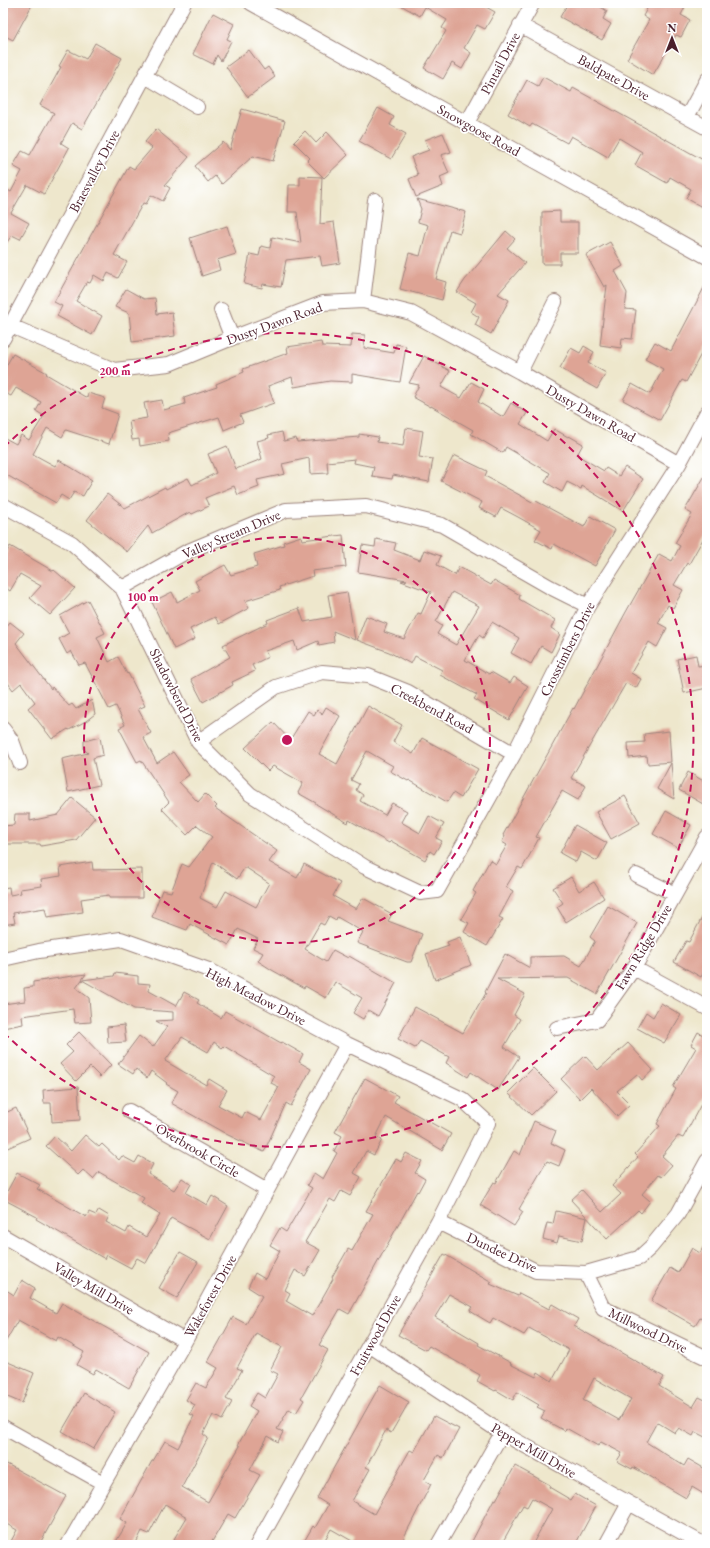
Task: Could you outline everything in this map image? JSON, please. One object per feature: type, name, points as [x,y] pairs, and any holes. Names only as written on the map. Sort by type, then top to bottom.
[{"type":"street","name":"Braesvalley Drive","points":[[3,339],[184,3]]},
{"type":"street","name":"Snowgoose Road","points":[[251,3],[707,257]]},
{"type":"street","name":"Pintail Drive","points":[[467,123],[532,3]]},
{"type":"street","name":"Baldpate Drive","points":[[520,25],[707,128]]},
{"type":"street","points":[[145,76],[197,107]]},
{"type":"street","points":[[687,117],[707,80]]},
{"type":"street","points":[[363,301],[375,200]]},
{"type":"street","name":"Dusty Dawn Road","points":[[11,326],[114,370],[169,364],[324,303],[363,301],[411,313],[520,372],[679,464]]},
{"type":"street","points":[[520,372],[555,302]]},
{"type":"street","points":[[221,310],[232,338]]},
{"type":"street","name":"Crosstimbers Drive","points":[[437,892],[514,754],[588,606],[679,464],[707,412]]},
{"type":"street","name":"Shadowbend Drive","points":[[3,505],[72,543],[122,588],[198,742],[250,794],[365,867],[420,893],[437,892]]},
{"type":"street","name":"Valley Stream Drive","points":[[122,588],[186,552],[286,510],[366,506],[442,525],[550,587],[588,606]]},
{"type":"street","name":"Creekbend Road","points":[[198,742],[276,687],[322,672],[368,676],[408,692],[514,754]]},
{"type":"street","points":[[3,729],[12,741],[20,764]]},
{"type":"street","name":"Fawn Ridge Drive","points":[[557,1028],[597,1020],[634,968],[707,837]]},
{"type":"street","points":[[636,875],[675,894]]},
{"type":"street","name":"High Meadow Drive","points":[[3,958],[39,951],[122,939],[209,970],[347,1044],[462,1099],[488,1123]]},
{"type":"street","points":[[634,968],[707,1008]]},
{"type":"street","name":"Wakeforest Drive","points":[[68,1545],[185,1341],[347,1044]]},
{"type":"street","name":"Overbrook Circle","points":[[128,1111],[267,1190]]},
{"type":"street","name":"Fruitwood Drive","points":[[256,1545],[438,1222],[488,1123]]},
{"type":"street","name":"Dundee Drive","points":[[438,1222],[536,1271],[586,1273],[639,1258],[651,1247],[678,1214],[707,1161]]},
{"type":"street","name":"Valley Mill Drive","points":[[3,1236],[185,1341]]},
{"type":"street","name":"Millwood Drive","points":[[586,1273],[603,1308],[707,1358]]},
{"type":"street","name":"Pepper Mill Drive","points":[[369,1345],[502,1433],[705,1545]]},
{"type":"street","points":[[3,1427],[103,1483]]},
{"type":"street","points":[[438,1545],[502,1433]]},
{"type":"street","points":[[606,1545],[629,1503]]},
{"type":"building","points":[[3,3],[33,3],[13,40],[3,35]]},
{"type":"building","points":[[397,3],[479,3],[495,12],[485,29],[477,25],[464,48],[471,53],[462,69],[452,63],[443,79],[424,68],[446,31],[442,28],[447,20],[425,7],[420,16]]},
{"type":"building","points":[[568,3],[594,3],[607,11],[603,19],[611,24],[602,40],[560,17]]},
{"type":"building","points":[[650,3],[687,3],[681,15],[690,20],[681,37],[676,35],[653,75],[627,59],[649,20],[643,16]]},
{"type":"building","points":[[213,13],[234,24],[227,39],[231,41],[221,61],[217,55],[213,64],[193,54]]},
{"type":"building","points":[[95,43],[122,58],[82,129],[72,123],[61,143],[69,148],[44,194],[27,185],[11,213],[29,223],[20,239],[12,235],[3,248],[3,187],[11,192],[22,171],[13,166],[22,151],[30,155],[54,113],[40,105],[61,67],[59,66],[68,50],[86,59]]},
{"type":"building","points":[[249,50],[264,70],[268,67],[275,77],[248,97],[226,67]]},
{"type":"building","points":[[543,77],[571,92],[573,88],[707,162],[707,210],[686,198],[691,189],[670,177],[667,183],[635,165],[642,152],[619,138],[608,157],[571,136],[567,143],[532,124],[530,127],[508,114],[527,80],[538,86]]},
{"type":"building","points":[[378,108],[394,117],[390,125],[406,134],[391,159],[359,141]]},
{"type":"building","points":[[242,109],[285,121],[273,161],[253,156],[222,184],[215,176],[208,182],[195,166],[223,142],[230,150]]},
{"type":"building","points":[[156,129],[189,157],[165,185],[170,188],[163,201],[151,195],[146,204],[143,203],[114,255],[127,262],[118,278],[108,273],[104,281],[94,275],[90,283],[87,282],[76,301],[102,316],[92,335],[57,316],[62,306],[54,302],[129,166],[134,169],[152,148],[145,142]]},
{"type":"building","points":[[305,131],[316,143],[327,132],[348,155],[324,178],[307,161],[310,158],[294,142]]},
{"type":"building","points":[[443,133],[451,152],[441,155],[449,173],[440,177],[443,186],[416,197],[409,179],[418,175],[411,157],[429,150],[425,140]]},
{"type":"building","points":[[300,176],[322,177],[320,224],[334,222],[340,263],[322,266],[320,256],[286,260],[281,287],[263,284],[262,288],[244,284],[250,254],[259,256],[261,246],[270,248],[272,237],[301,243],[297,212],[288,212],[289,185],[300,185]]},
{"type":"building","points":[[417,199],[466,212],[460,233],[450,230],[436,279],[446,282],[442,300],[400,289],[409,253],[420,256],[428,225],[418,222],[421,209]]},
{"type":"building","points":[[560,211],[560,222],[578,222],[578,253],[560,253],[560,264],[542,264],[542,212]]},
{"type":"building","points":[[227,226],[236,254],[217,260],[220,270],[202,276],[190,238]]},
{"type":"building","points":[[506,231],[515,239],[507,248],[525,263],[498,294],[509,300],[491,334],[475,325],[479,317],[471,312],[476,303],[457,292],[465,280]]},
{"type":"building","points":[[610,242],[623,266],[615,271],[627,293],[625,309],[636,310],[632,339],[622,338],[621,348],[600,345],[607,285],[604,287],[586,255]]},
{"type":"building","points":[[707,282],[707,343],[686,382],[682,380],[660,420],[623,400],[632,384],[650,394],[663,369],[645,359],[655,342],[671,351]]},
{"type":"building","points":[[126,289],[144,299],[155,298],[157,314],[172,312],[175,336],[132,342],[129,313],[115,307]]},
{"type":"building","points":[[352,334],[365,335],[364,348],[394,353],[396,344],[406,346],[400,382],[352,374],[352,382],[330,381],[294,387],[292,377],[268,386],[274,403],[240,415],[243,422],[224,430],[219,417],[168,433],[169,441],[140,446],[139,439],[132,440],[129,421],[147,418],[144,403],[162,400],[164,410],[185,404],[184,398],[217,387],[216,384],[244,372],[243,369],[288,353],[287,347],[321,342],[322,346],[351,347]]},
{"type":"building","points":[[584,346],[594,352],[588,363],[606,373],[597,389],[560,368],[571,348],[580,353]]},
{"type":"building","points":[[13,354],[87,398],[88,393],[105,398],[102,408],[118,414],[109,444],[66,430],[62,437],[47,428],[33,454],[55,466],[59,460],[92,480],[83,496],[74,492],[69,500],[61,495],[56,503],[3,473],[3,437],[16,444],[21,435],[29,440],[44,416],[36,411],[41,402],[16,388],[11,396],[3,392],[3,371]]},
{"type":"building","points":[[424,356],[450,371],[441,387],[461,398],[471,382],[484,389],[478,402],[503,417],[511,403],[527,413],[520,424],[547,441],[554,429],[583,444],[577,455],[604,471],[606,468],[619,476],[625,467],[643,479],[623,511],[582,486],[581,489],[567,482],[562,492],[545,482],[550,473],[506,447],[503,453],[471,434],[473,430],[413,397],[419,385],[409,383]]},
{"type":"building","points":[[406,428],[423,431],[419,457],[433,459],[429,482],[393,475],[392,479],[372,476],[374,467],[354,463],[355,459],[327,462],[328,473],[310,474],[309,458],[282,464],[285,474],[257,480],[259,487],[238,495],[234,486],[205,498],[209,506],[192,514],[190,512],[152,533],[148,526],[127,552],[87,520],[107,494],[125,508],[165,487],[166,489],[188,478],[192,485],[216,473],[208,454],[227,446],[236,469],[262,459],[257,441],[269,438],[268,435],[282,432],[284,441],[296,438],[297,442],[359,437],[359,434],[378,437],[377,442],[403,446]]},
{"type":"building","points":[[454,455],[487,471],[485,476],[534,503],[536,501],[584,527],[590,516],[615,530],[595,566],[554,544],[552,549],[535,540],[541,530],[501,508],[496,517],[479,508],[482,502],[441,481]]},
{"type":"building","points":[[707,472],[707,532],[689,564],[687,563],[674,585],[683,590],[673,608],[668,605],[658,623],[667,628],[657,647],[649,642],[631,673],[641,679],[636,688],[626,683],[571,778],[586,786],[578,800],[562,791],[536,837],[539,838],[522,869],[518,867],[506,887],[513,891],[499,917],[503,919],[487,946],[464,932],[469,923],[461,919],[476,893],[473,891],[490,860],[496,864],[507,845],[502,842],[505,836],[503,835],[659,554],[672,561],[680,546],[675,543],[692,514],[685,510]]},
{"type":"building","points":[[343,535],[346,567],[312,571],[313,576],[279,587],[280,590],[245,601],[249,608],[219,624],[215,617],[190,629],[195,639],[174,649],[152,602],[172,592],[177,602],[200,590],[195,581],[225,565],[231,575],[257,567],[254,554],[284,545],[283,542],[301,536],[302,540]]},
{"type":"building","points":[[376,539],[396,543],[394,550],[420,560],[424,550],[441,556],[437,565],[455,575],[459,567],[491,585],[494,580],[520,595],[519,599],[555,620],[551,628],[560,634],[551,652],[541,646],[531,664],[511,653],[519,638],[492,622],[483,638],[479,635],[465,660],[489,674],[491,672],[510,683],[514,677],[528,686],[509,720],[474,699],[477,695],[440,675],[442,670],[415,656],[411,664],[389,652],[357,640],[366,616],[387,624],[384,632],[404,639],[418,613],[421,614],[431,592],[401,581],[407,580],[358,572],[362,545],[375,547]],"holes":[[[452,592],[479,606],[456,645],[437,634],[442,626],[436,622]]]},
{"type":"building","points":[[10,546],[53,571],[54,570],[75,588],[50,615],[30,598],[41,586],[20,574],[10,591],[3,586],[3,559]]},
{"type":"building","points":[[347,592],[355,640],[333,631],[334,642],[319,645],[318,641],[297,650],[294,641],[265,651],[268,657],[252,665],[255,671],[232,682],[233,685],[203,702],[191,679],[230,657],[223,645],[268,623],[267,620],[299,608],[304,622],[332,617],[328,595]]},
{"type":"building","points":[[88,600],[105,633],[97,637],[109,662],[118,657],[145,706],[138,709],[151,733],[143,737],[157,763],[173,752],[189,775],[179,782],[198,802],[205,794],[217,806],[215,808],[277,851],[269,862],[297,878],[304,864],[340,883],[333,896],[356,909],[363,898],[392,914],[388,921],[422,934],[411,962],[407,962],[357,943],[363,932],[337,917],[336,920],[329,916],[324,925],[320,923],[305,949],[326,962],[333,950],[348,958],[349,956],[396,983],[378,1016],[368,1010],[363,1019],[353,1013],[362,998],[335,982],[326,998],[305,986],[304,988],[272,970],[258,961],[263,953],[253,948],[258,939],[238,929],[229,945],[190,924],[187,930],[152,917],[162,890],[171,892],[182,864],[189,867],[212,837],[197,825],[187,835],[162,809],[169,802],[141,760],[137,762],[119,728],[125,725],[116,706],[109,709],[85,663],[79,665],[71,651],[67,654],[59,639],[69,633],[60,616]],"holes":[[[213,862],[237,879],[245,867],[269,883],[256,907],[226,891],[217,907],[200,898]]]},
{"type":"building","points":[[10,622],[24,633],[16,643],[51,689],[52,687],[69,706],[72,704],[76,709],[92,700],[95,714],[86,721],[69,730],[68,729],[52,739],[28,708],[35,702],[21,683],[13,690],[3,676],[3,631]]},
{"type":"building","points":[[696,655],[698,666],[707,665],[707,688],[684,693],[677,659]]},
{"type":"building","points":[[368,706],[402,725],[393,742],[413,754],[422,738],[478,769],[461,798],[453,793],[447,802],[390,771],[393,766],[367,751],[351,780],[359,784],[356,790],[363,795],[360,801],[385,815],[392,803],[407,811],[401,822],[420,833],[429,816],[444,824],[436,838],[442,841],[434,854],[430,851],[425,860],[391,841],[389,843],[349,820],[348,823],[298,793],[303,783],[273,766],[268,771],[245,748],[273,722],[290,740],[308,711],[314,715],[317,710],[322,714],[326,707],[340,716],[319,754],[337,764]]},
{"type":"building","points":[[669,731],[671,762],[648,764],[647,756],[629,758],[628,743],[645,742],[644,734]]},
{"type":"building","points":[[100,737],[103,755],[93,758],[99,785],[68,792],[62,759],[88,753],[84,749],[84,741]]},
{"type":"building","points":[[671,763],[674,799],[657,789]]},
{"type":"building","points":[[688,772],[707,783],[707,797],[703,804],[679,790]]},
{"type":"building","points":[[625,796],[640,823],[611,839],[596,812]]},
{"type":"building","points":[[72,798],[95,817],[76,840],[41,846],[40,844],[3,844],[3,826],[14,825],[15,814],[30,814],[30,821],[58,815]]},
{"type":"building","points":[[666,811],[691,825],[678,848],[653,834]]},
{"type":"building","points":[[575,825],[607,843],[597,861],[581,852],[576,862],[560,853]]},
{"type":"building","points":[[92,862],[93,870],[142,869],[142,898],[109,898],[109,895],[81,899],[83,912],[47,917],[45,908],[13,913],[15,923],[3,925],[3,888],[9,887],[10,895],[21,893],[20,889],[42,886],[41,879],[61,876],[60,867]]},
{"type":"building","points":[[571,877],[579,891],[594,882],[604,898],[566,922],[557,907],[563,903],[553,888]]},
{"type":"building","points":[[608,906],[637,923],[597,994],[568,978],[497,979],[525,994],[514,1015],[520,1019],[504,1047],[519,1057],[498,1090],[471,1072],[468,1077],[446,1063],[449,1057],[420,1041],[415,1048],[398,1039],[415,1007],[463,1033],[486,993],[485,992],[505,954],[530,968],[530,957],[564,956],[581,966],[595,941],[590,937]]},
{"type":"building","points":[[707,908],[707,966],[701,977],[674,962],[686,941],[689,942]]},
{"type":"building","points":[[460,937],[471,965],[435,980],[426,954],[449,946],[447,942]]},
{"type":"building","points":[[115,973],[138,976],[138,983],[150,984],[149,991],[176,1006],[184,992],[199,1000],[197,1003],[221,1018],[225,1011],[303,1054],[299,1062],[311,1069],[291,1106],[286,1103],[264,1152],[228,1135],[171,1103],[178,1091],[166,1084],[167,1083],[151,1071],[147,1078],[136,1069],[133,1074],[118,1064],[139,1036],[153,1047],[167,1027],[156,1021],[173,1020],[173,1012],[134,1009],[82,980],[114,976]],"holes":[[[182,1037],[208,1052],[214,1042],[222,1048],[224,1046],[274,1076],[271,1083],[279,1087],[261,1120],[245,1112],[242,1118],[218,1105],[227,1090],[209,1079],[206,1085],[165,1061]]]},
{"type":"building","points":[[86,974],[76,988],[89,998],[91,1022],[75,1023],[73,1009],[22,1016],[23,1024],[3,1028],[3,1004],[25,1001],[24,988],[33,987],[33,982]]},
{"type":"building","points":[[661,1003],[681,1015],[664,1043],[637,1028],[646,1012],[653,1017]]},
{"type":"building","points":[[124,1025],[126,1042],[108,1043],[107,1027]]},
{"type":"building","points":[[707,1028],[707,1093],[683,1138],[678,1136],[662,1156],[672,1165],[661,1177],[658,1175],[642,1194],[650,1201],[641,1213],[638,1210],[607,1239],[571,1200],[582,1190],[602,1212],[621,1194],[612,1186],[638,1157],[635,1154],[660,1126],[657,1124],[676,1089],[673,1087],[696,1048],[691,1045],[698,1032],[703,1035]]},
{"type":"building","points":[[79,1032],[111,1065],[100,1077],[90,1067],[76,1081],[60,1064],[73,1052],[66,1045]]},
{"type":"building","points":[[628,1043],[653,1070],[642,1080],[637,1074],[617,1091],[630,1104],[617,1116],[591,1088],[580,1099],[561,1079],[585,1056],[598,1070]]},
{"type":"building","points":[[533,1068],[556,1091],[531,1115],[508,1093]]},
{"type":"building","points":[[365,1078],[398,1096],[394,1102],[451,1134],[442,1150],[386,1117],[376,1137],[382,1140],[374,1155],[366,1151],[354,1173],[361,1177],[350,1196],[341,1191],[335,1202],[330,1199],[305,1242],[320,1250],[305,1276],[295,1270],[285,1290],[290,1293],[286,1301],[312,1316],[348,1249],[352,1251],[373,1214],[366,1211],[396,1159],[401,1162],[406,1153],[422,1161],[415,1173],[425,1179],[349,1314],[340,1309],[319,1345],[328,1350],[301,1398],[304,1400],[296,1413],[289,1409],[277,1429],[283,1432],[278,1442],[268,1436],[250,1470],[260,1475],[235,1518],[228,1514],[210,1545],[184,1545],[174,1539],[187,1517],[165,1504],[149,1534],[142,1531],[135,1545],[114,1545],[127,1523],[120,1519],[152,1461],[165,1441],[178,1448],[194,1416],[190,1414],[195,1405],[186,1400],[196,1383],[206,1388],[218,1368],[208,1362],[233,1317],[246,1324],[262,1296],[248,1287],[255,1273],[265,1279],[280,1251],[270,1245],[280,1228],[286,1232],[312,1188],[307,1185],[314,1173],[323,1179],[337,1153],[334,1151],[342,1136],[335,1132]],"holes":[[[256,1333],[282,1347],[270,1370],[278,1374],[265,1398],[257,1393],[249,1406],[257,1411],[238,1445],[240,1446],[208,1502],[182,1487],[208,1438],[203,1434],[213,1415],[222,1420],[232,1402],[226,1399],[242,1370],[237,1368]]]},
{"type":"building","points":[[78,1087],[80,1120],[52,1122],[51,1103],[44,1103],[43,1090]]},
{"type":"building","points":[[16,1108],[30,1138],[3,1150],[3,1114]]},
{"type":"building","points":[[534,1121],[556,1131],[551,1143],[565,1150],[559,1166],[547,1161],[519,1209],[523,1212],[514,1226],[480,1205],[494,1182],[496,1183],[514,1151],[520,1155]]},
{"type":"building","points":[[85,1135],[99,1147],[102,1144],[119,1160],[122,1156],[135,1163],[139,1156],[153,1164],[148,1174],[174,1190],[182,1178],[191,1184],[186,1193],[207,1205],[212,1196],[228,1206],[210,1239],[171,1218],[146,1263],[137,1258],[131,1268],[107,1255],[105,1259],[36,1219],[37,1217],[3,1199],[17,1173],[40,1185],[37,1189],[86,1217],[89,1212],[96,1215],[99,1210],[109,1216],[106,1222],[126,1233],[129,1227],[146,1237],[160,1215],[141,1203],[144,1198],[99,1172],[93,1179],[83,1170],[78,1175],[46,1146],[55,1136],[71,1151]]},
{"type":"building","points":[[556,1211],[587,1218],[582,1241],[559,1236],[557,1243],[543,1239],[547,1223],[553,1224]]},
{"type":"building","points":[[707,1240],[707,1322],[700,1318],[695,1326],[651,1301],[670,1268],[678,1273],[692,1248],[700,1253]]},
{"type":"building","points":[[180,1252],[198,1262],[177,1298],[159,1288]]},
{"type":"building","points":[[444,1254],[492,1282],[490,1284],[518,1296],[519,1293],[549,1309],[552,1304],[578,1319],[574,1326],[664,1377],[659,1386],[693,1407],[699,1397],[707,1401],[707,1438],[695,1432],[693,1436],[679,1428],[675,1433],[657,1422],[646,1442],[684,1466],[688,1459],[707,1470],[707,1496],[692,1487],[686,1498],[633,1467],[632,1469],[617,1461],[622,1453],[601,1442],[598,1446],[566,1428],[565,1431],[541,1418],[545,1411],[537,1407],[539,1405],[517,1392],[513,1400],[477,1381],[480,1375],[429,1346],[426,1350],[398,1335]],"holes":[[[449,1294],[473,1307],[470,1311],[490,1323],[493,1318],[524,1335],[529,1328],[569,1350],[552,1381],[538,1372],[536,1377],[510,1364],[511,1363],[478,1345],[479,1343],[435,1317]],[[594,1378],[631,1399],[619,1420],[583,1400]]]},
{"type":"building","points":[[22,1280],[35,1288],[30,1298],[56,1313],[62,1303],[149,1352],[129,1388],[96,1369],[93,1374],[77,1365],[84,1352],[58,1337],[56,1341],[18,1320],[3,1346],[3,1288],[14,1295]]},
{"type":"building","points":[[3,1360],[34,1373],[22,1403],[5,1396],[7,1390],[3,1388]]},
{"type":"building","points":[[380,1385],[409,1402],[391,1433],[386,1430],[366,1467],[370,1469],[352,1501],[374,1514],[410,1450],[414,1452],[434,1416],[459,1429],[443,1458],[438,1455],[424,1480],[431,1484],[400,1545],[349,1545],[352,1541],[331,1529],[322,1545],[302,1545],[313,1526],[315,1528],[328,1505],[317,1498]]},
{"type":"building","points":[[84,1393],[115,1412],[93,1449],[62,1431]]},
{"type":"building","points":[[3,1462],[66,1496],[39,1545],[9,1545],[17,1530],[3,1522]]},
{"type":"building","points":[[515,1466],[550,1485],[549,1487],[571,1500],[575,1494],[596,1506],[575,1545],[532,1545],[552,1509],[532,1498],[527,1507],[523,1505],[501,1545],[470,1545],[494,1499],[496,1500]]}]
